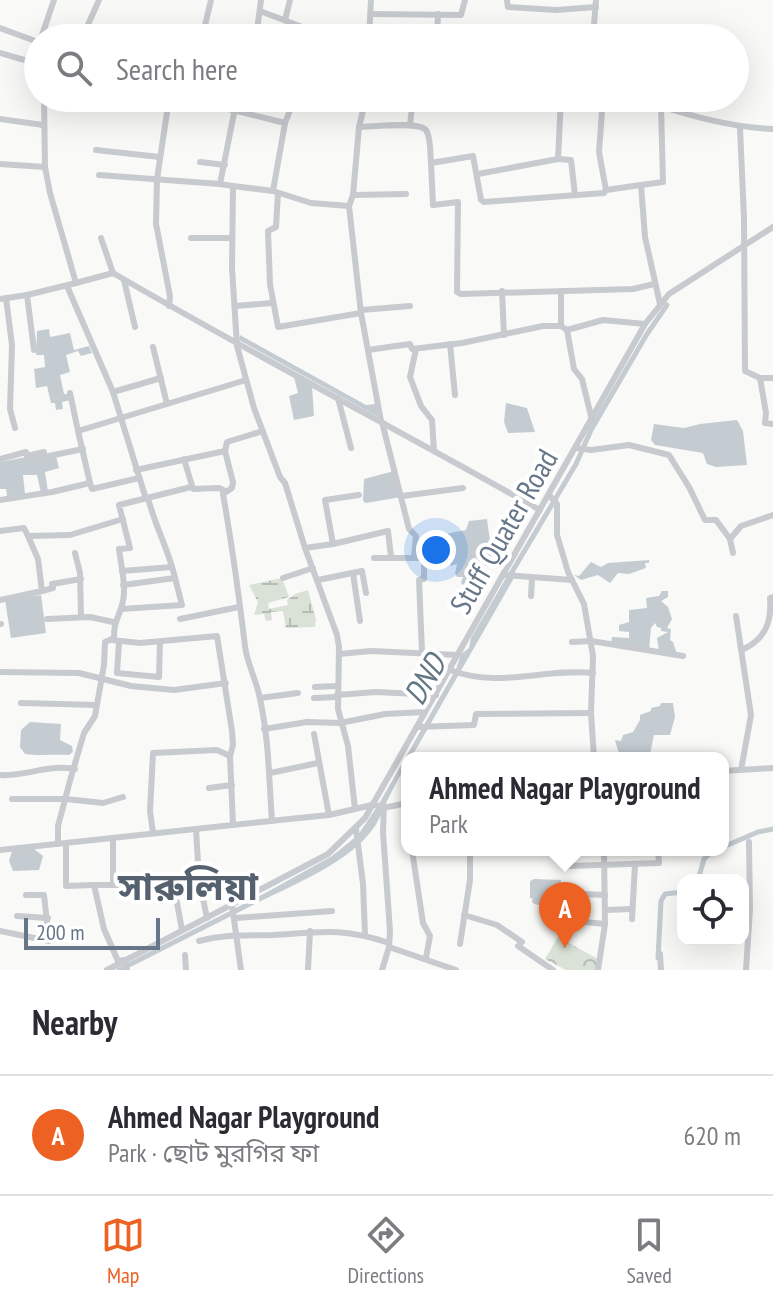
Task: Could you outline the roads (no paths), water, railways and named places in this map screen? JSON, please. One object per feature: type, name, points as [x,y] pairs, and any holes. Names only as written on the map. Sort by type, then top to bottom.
[{"type":"street","points":[[45,24],[54,0]]},
{"type":"street","points":[[88,24],[99,0]]},
{"type":"street","points":[[205,24],[211,0]]},
{"type":"street","points":[[258,24],[261,0]]},
{"type":"street","points":[[285,20],[290,0]]},
{"type":"street","points":[[370,24],[371,0]]},
{"type":"street","points":[[371,14],[461,15],[465,0]]},
{"type":"street","points":[[507,0],[508,7],[556,10],[596,4],[594,24]]},
{"type":"street","points":[[260,11],[295,24]]},
{"type":"street","points":[[438,14],[438,24]]},
{"type":"street","points":[[0,28],[24,35]]},
{"type":"street","points":[[0,53],[24,60]]},
{"type":"street","points":[[43,112],[45,167],[76,283]]},
{"type":"street","points":[[165,112],[157,179],[156,224],[170,296],[169,306]]},
{"type":"street","points":[[220,184],[233,112]]},
{"type":"street","points":[[241,112],[285,123]]},
{"type":"street","points":[[289,112],[285,123],[276,192],[276,227],[268,231],[272,303],[280,328],[410,306]]},
{"type":"street","points":[[363,112],[349,206],[361,312],[381,422],[409,529],[416,536],[414,557]]},
{"type":"street","points":[[410,125],[411,112]]},
{"type":"street","points":[[558,159],[559,112]]},
{"type":"street","points":[[602,112],[599,152],[606,190]]},
{"type":"street","points":[[431,163],[472,156],[484,202],[604,193],[606,190],[663,182],[661,112]]},
{"type":"street","points":[[679,112],[740,128],[773,129]]},
{"type":"street","points":[[0,119],[43,125]]},
{"type":"street","points":[[359,127],[410,125],[428,132],[433,205],[458,202],[457,292],[633,289],[654,284]]},
{"type":"street","points":[[740,128],[745,371],[760,378],[773,378]]},
{"type":"street","points":[[96,150],[160,157]]},
{"type":"street","points":[[478,174],[558,159],[571,160],[575,195]]},
{"type":"street","points":[[200,162],[225,165]]},
{"type":"street","points":[[0,164],[45,167]]},
{"type":"street","points":[[99,175],[220,184],[276,192],[311,203],[349,206]]},
{"type":"street","points":[[641,185],[645,237],[660,304]]},
{"type":"street","points":[[233,186],[237,346],[263,431],[285,483],[337,635],[337,696],[348,746],[355,809]]},
{"type":"street","points":[[353,195],[406,194]]},
{"type":"street","name":"Stuff Quater Road","points":[[407,752],[423,727],[425,712],[455,672],[457,655],[509,575],[540,510],[552,498],[581,449],[592,420],[645,324],[660,304],[681,285],[773,227]]},
{"type":"street","points":[[101,238],[113,273],[124,280],[237,346],[540,510]]},
{"type":"street","points":[[191,238],[232,238]]},
{"type":"street","points":[[15,428],[10,409],[12,345],[3,298],[67,286],[113,273]]},
{"type":"street","points":[[124,280],[135,327]]},
{"type":"street","points":[[67,286],[113,392],[182,605],[121,609]]},
{"type":"street","points":[[502,291],[504,335]]},
{"type":"street","points":[[561,291],[564,328],[592,420]]},
{"type":"street","points":[[27,295],[34,350]]},
{"type":"street","points":[[235,306],[272,303]]},
{"type":"street","points":[[368,350],[410,344],[412,349],[416,349],[543,326],[564,328],[603,320],[645,324]]},
{"type":"street","points":[[450,344],[455,395]]},
{"type":"street","points":[[153,347],[167,404]]},
{"type":"street","points":[[416,349],[410,377],[421,406],[432,420],[435,451]]},
{"type":"street","points":[[113,392],[161,378]]},
{"type":"street","points":[[760,378],[768,399],[765,423],[772,424],[773,433]]},
{"type":"street","points":[[78,431],[246,380]]},
{"type":"street","points":[[70,393],[92,489],[139,478]]},
{"type":"street","points":[[338,398],[351,448]]},
{"type":"street","points":[[117,682],[113,622],[121,609],[123,585],[119,549],[130,548],[119,505],[191,487],[225,491],[232,488],[225,451],[227,442],[263,431]]},
{"type":"street","points":[[581,449],[629,445],[669,455],[705,520],[716,520],[730,539],[733,553]]},
{"type":"street","points":[[0,459],[26,452],[27,456],[44,452],[44,457],[83,449]]},
{"type":"street","points":[[136,470],[225,451]]},
{"type":"street","points":[[184,459],[191,487]]},
{"type":"street","points":[[0,500],[90,483]]},
{"type":"street","points":[[402,496],[463,488]]},
{"type":"street","points":[[225,491],[247,657],[260,698],[270,773],[272,821]]},
{"type":"street","points":[[333,544],[325,500],[359,495]]},
{"type":"street","points":[[552,498],[557,535],[572,580],[584,604],[591,641],[594,752]]},
{"type":"street","points":[[730,539],[741,526],[773,515]]},
{"type":"street","points":[[28,536],[70,535],[123,519]]},
{"type":"street","points":[[0,531],[24,528],[38,559],[42,591]]},
{"type":"street","points":[[305,548],[388,531],[391,557]]},
{"type":"street","points":[[75,553],[81,579],[81,617]]},
{"type":"street","points":[[374,558],[424,558],[424,579],[419,580],[422,652]]},
{"type":"street","points":[[122,571],[172,567]]},
{"type":"street","points":[[283,578],[313,568]]},
{"type":"street","points":[[318,580],[364,571],[366,593]]},
{"type":"street","points":[[353,573],[360,621]]},
{"type":"street","points":[[509,575],[572,580]]},
{"type":"street","points":[[123,585],[175,578]]},
{"type":"street","points":[[531,596],[532,578]]},
{"type":"street","points":[[0,600],[53,588],[52,584],[81,579]]},
{"type":"street","points":[[742,650],[757,642],[763,634],[771,616],[770,598],[773,597]]},
{"type":"street","points":[[180,619],[239,607]]},
{"type":"street","points":[[736,616],[751,715],[741,770]]},
{"type":"street","points":[[47,619],[81,617],[113,622]]},
{"type":"street","points":[[142,885],[66,886],[58,826],[84,733],[93,722],[105,642],[160,642],[217,636],[233,745],[230,756],[233,824]]},
{"type":"street","points":[[572,642],[591,641],[683,656]]},
{"type":"street","points":[[117,673],[159,677],[160,642]]},
{"type":"street","points":[[339,654],[371,651],[457,655]]},
{"type":"street","points":[[455,672],[510,680],[568,671],[593,673]]},
{"type":"street","points":[[0,672],[69,672],[131,686],[174,690],[226,683]]},
{"type":"street","points":[[315,687],[337,686]]},
{"type":"street","points":[[314,698],[376,692],[436,695]]},
{"type":"street","points":[[260,698],[298,693]]},
{"type":"street","points":[[21,703],[96,705]]},
{"type":"street","points":[[264,729],[307,722],[340,723],[341,720],[425,712]]},
{"type":"street","points":[[423,727],[474,725],[476,714],[591,713]]},
{"type":"street","points":[[314,734],[329,815]]},
{"type":"street","points":[[153,833],[150,811],[153,753],[217,750],[230,756]]},
{"type":"street","name":"Stuff Quater Road","points":[[107,970],[328,854],[356,832],[380,806],[401,762]]},
{"type":"street","points":[[270,773],[318,763]]},
{"type":"street","points":[[0,775],[11,776],[56,766],[75,769]]},
{"type":"street","points":[[729,771],[773,768]]},
{"type":"street","points":[[209,788],[232,785]]},
{"type":"street","points":[[12,799],[103,803],[123,797]]},
{"type":"street","points":[[0,850],[329,815],[401,804]]},
{"type":"street","points":[[380,806],[389,905],[389,945],[382,970]]},
{"type":"street","points":[[196,829],[199,879],[207,918]]},
{"type":"street","points":[[356,832],[365,935]]},
{"type":"street","points":[[113,839],[113,885]]},
{"type":"street","points":[[746,970],[750,909],[749,842]]},
{"type":"street","points":[[413,856],[423,923],[430,936],[426,958]]},
{"type":"street","points":[[460,944],[470,880],[470,856]]},
{"type":"street","points":[[598,970],[605,924],[604,856]]},
{"type":"street","points":[[569,866],[659,863],[658,856]]},
{"type":"street","points":[[632,919],[635,865]]},
{"type":"street","points":[[94,885],[104,929],[118,961],[124,961],[127,970]]},
{"type":"street","points":[[175,892],[182,930]]},
{"type":"street","points":[[561,893],[605,895]]},
{"type":"street","points":[[0,931],[49,941],[44,895],[26,895]]},
{"type":"street","points":[[535,901],[576,910],[575,921],[605,924]]},
{"type":"street","points":[[232,905],[241,970]]},
{"type":"street","points":[[605,910],[632,909]]},
{"type":"street","points":[[236,918],[332,911]]},
{"type":"street","points":[[464,915],[497,925],[522,942],[518,946],[553,970]]},
{"type":"street","points":[[17,916],[48,918]]},
{"type":"street","points":[[308,970],[310,931]]},
{"type":"street","points":[[199,941],[238,934],[351,932],[452,970]]},
{"type":"street","points":[[660,954],[661,970]]},
{"type":"street","points":[[185,955],[186,970]]},
{"type":"waterway","name":"DND","points":[[509,577],[576,464],[591,430],[667,305]]},
{"type":"waterway","points":[[729,844],[773,829]]},
{"type":"waterway","points":[[700,874],[707,856]]},
{"type":"waterway","points":[[658,958],[661,901],[665,894],[677,893]]},
{"type":"waterway","name":"DND","points":[[119,970],[267,895]]},
{"type":"place","name":"Ahmed Nagar Playground","points":[[565,948]]},
{"type":"district","name":"সারুলিয়া","points":[[188,885]]}]
